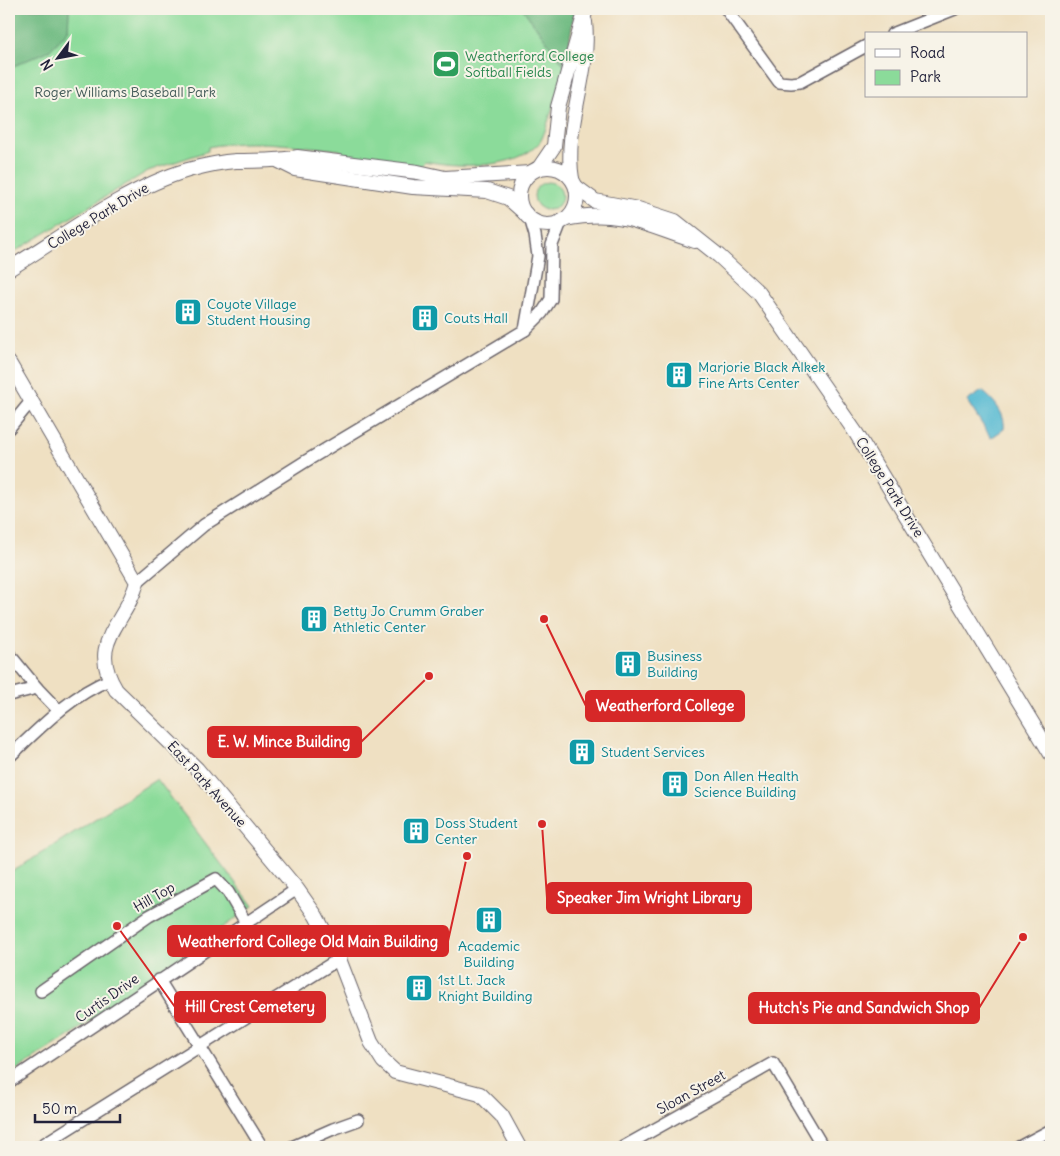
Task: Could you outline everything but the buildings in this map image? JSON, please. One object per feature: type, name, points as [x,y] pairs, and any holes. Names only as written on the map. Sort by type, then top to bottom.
[{"type":"street","points":[[726,9],[779,82],[791,84],[800,82],[865,47]]},
{"type":"street","points":[[897,32],[950,10]]},
{"type":"street","points":[[525,330],[538,256],[535,234],[519,198],[520,189],[523,181],[535,171],[554,146],[558,107],[585,12]]},
{"type":"street","points":[[9,364],[32,400],[137,582],[204,526],[306,461],[525,330],[542,313],[551,299],[552,245],[564,221],[575,209],[577,200],[569,146],[587,43],[585,12]]},
{"type":"street","name":"College Park Drive","points":[[9,269],[130,195],[158,181],[188,170],[212,165],[235,161],[279,161],[297,157],[418,172],[445,178],[535,171]]},
{"type":"street","name":"College Park Drive","points":[[279,161],[295,169],[413,187],[487,191],[508,198],[528,216]]},
{"type":"street","points":[[535,171],[554,167],[562,170],[574,183]]},
{"type":"street","name":"College Park Drive","points":[[574,183],[595,201],[638,209],[675,221],[719,256],[759,293],[813,368],[872,457],[1051,754]]},
{"type":"street","name":"College Park Drive","points":[[564,221],[589,214],[622,216],[700,242]]},
{"type":"street","points":[[528,216],[540,224],[549,225],[564,221]]},
{"type":"street","points":[[9,428],[32,400]]},
{"type":"street","name":"East Park Avenue","points":[[137,582],[128,605],[111,632],[103,655],[110,680],[116,690],[197,770],[297,889],[316,916],[339,959],[371,1042],[383,1061],[395,1072],[480,1094],[502,1116],[519,1147]]},
{"type":"street","points":[[9,654],[59,711]]},
{"type":"street","points":[[9,756],[88,688],[110,680]]},
{"type":"street","points":[[9,695],[37,688]]},
{"type":"street","name":"Hill Top","points":[[41,991],[149,916],[216,879],[228,892],[246,923]]},
{"type":"street","name":"Curtis Drive","points":[[9,1082],[297,889]]},
{"type":"street","points":[[39,1147],[339,959]]},
{"type":"street","points":[[159,980],[262,1147]]},
{"type":"street","name":"Sloan Street","points":[[623,1147],[773,1063],[823,1147]]},
{"type":"street","points":[[292,1147],[358,1120]]},
{"type":"street","points":[[1019,1147],[1051,1130]]},
{"type":"green space","points":[[9,9],[69,9],[68,31],[50,50],[9,68]]},
{"type":"green space","name":"Roger Williams Baseball Park","points":[[69,9],[523,9],[565,66],[543,137],[529,151],[516,158],[485,165],[452,165],[424,161],[422,165],[418,166],[345,156],[340,150],[290,145],[241,143],[208,147],[208,151],[148,171],[9,255],[9,68],[50,50],[68,31]]},
{"type":"green space","points":[[523,9],[575,9],[565,66]]},
{"type":"green space","points":[[548,182],[558,186],[562,196],[558,206],[548,210],[538,206],[534,196],[538,186]]},
{"type":"green space","points":[[157,779],[253,906],[72,1034],[9,1075],[9,874]]},
{"type":"water","points":[[982,391],[998,407],[1004,423],[1004,429],[991,438],[967,401]]},
{"type":"place","name":"Weatherford College Softball Fields","points":[[446,64]]},
{"type":"place","name":"Coyote Village Student Housing","points":[[188,312]]},
{"type":"place","name":"Couts Hall","points":[[425,318]]},
{"type":"place","name":"Marjorie Black Alkek Fine Arts Center","points":[[679,375]]},
{"type":"place","name":"Betty Jo Crumm Graber Athletic Center","points":[[314,619]]},
{"type":"place","name":"Weatherford College","points":[[544,619]]},
{"type":"place","name":"Business Building","points":[[628,664]]},
{"type":"place","name":"E. W. Mince Building","points":[[429,676]]},
{"type":"place","name":"Student Services","points":[[582,752]]},
{"type":"place","name":"Don Allen Health Science Building","points":[[675,784]]},
{"type":"place","name":"Speaker Jim Wright Library","points":[[542,824]]},
{"type":"place","name":"Doss Student Center","points":[[416,831]]},
{"type":"place","name":"Weatherford College Old Main Building","points":[[467,856]]},
{"type":"place","name":"Academic Building","points":[[489,920]]},
{"type":"place","name":"Hill Crest Cemetery","points":[[117,926]]},
{"type":"place","name":"Hutch's Pie and Sandwich Shop","points":[[1023,937]]},
{"type":"place","name":"1st Lt. Jack Knight Building","points":[[419,988]]}]
